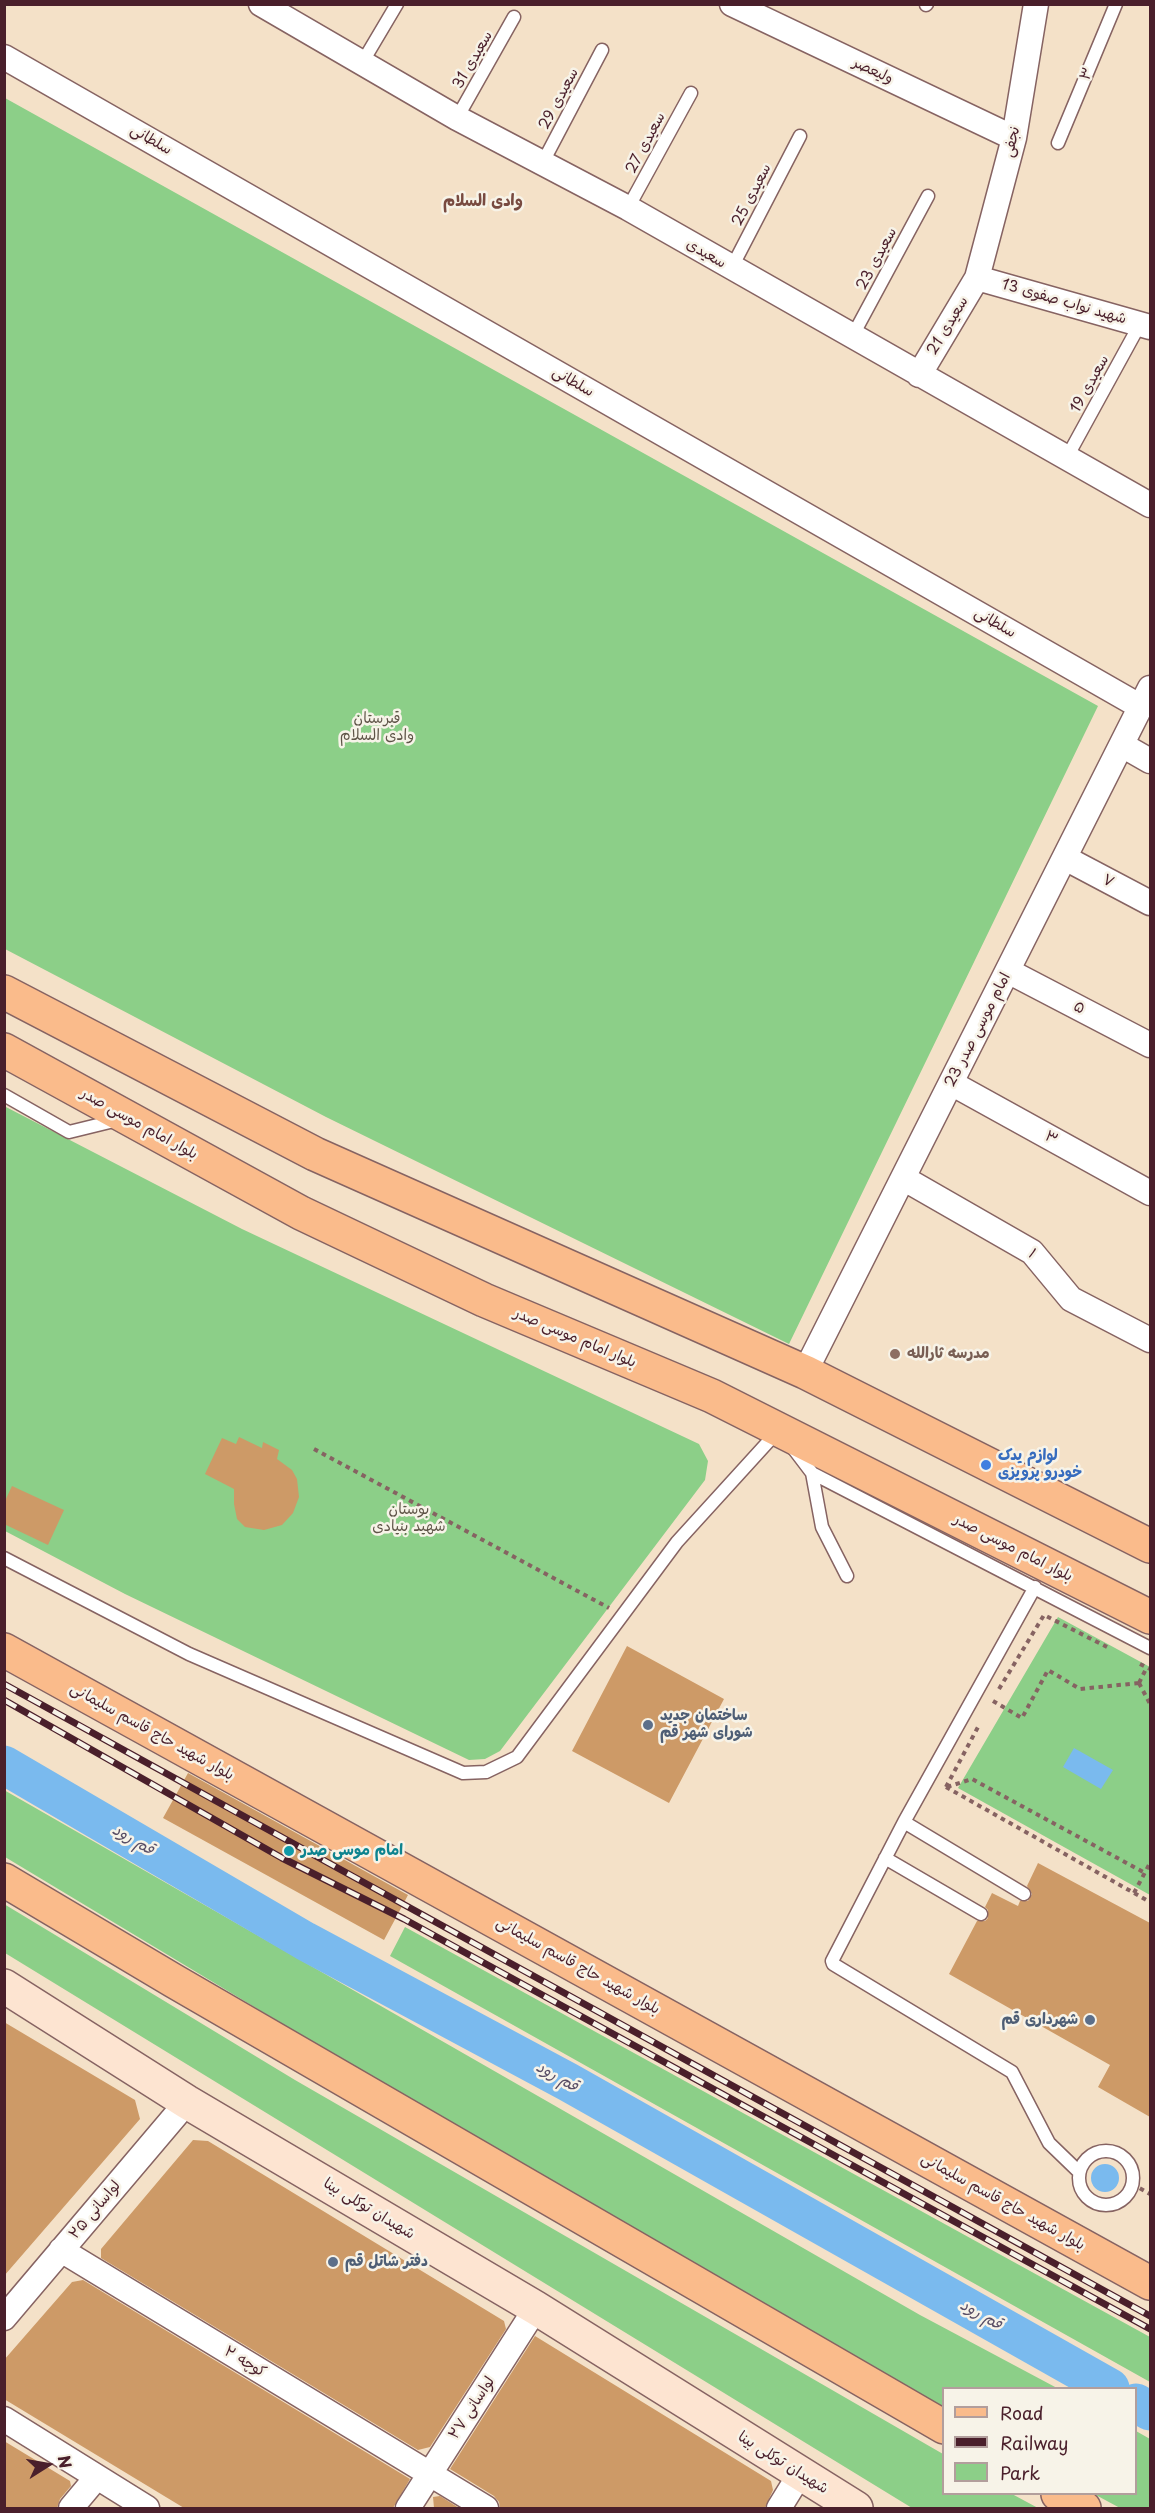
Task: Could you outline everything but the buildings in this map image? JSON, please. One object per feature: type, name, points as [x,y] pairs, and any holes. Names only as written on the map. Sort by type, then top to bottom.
[{"type":"main road","points":[[4,992],[315,1154],[805,1372],[1150,1546]]},
{"type":"main road","name":"بلوار امام موسی صدر","points":[[4,1050],[301,1214],[484,1300],[712,1396],[1150,1617]]},
{"type":"main road","name":"بلوار شهید حاج قاسم سلیمانی","points":[[4,1650],[1150,2283]]},
{"type":"main road","points":[[4,1880],[942,2426]]},
{"type":"main road","name":"شهیدان توکلی بینا","points":[[4,1986],[187,2102],[536,2308],[856,2508]]},
{"type":"main road","points":[[1061,2495],[1084,2508]]},
{"type":"street","name":"ولیعصر","points":[[732,4],[1014,138]]},
{"type":"street","name":"نجفی","points":[[977,278],[1014,138],[1036,4]]},
{"type":"street","name":"سعیدی","points":[[272,7],[457,118],[628,208],[731,269],[1150,505]]},
{"type":"street","name":"سلطانی","points":[[4,57],[1146,698]]},
{"type":"street","name":"شهید نواب صفوی 13","points":[[977,278],[1145,325]]},
{"type":"street","name":"سعیدی 21","points":[[919,375],[977,278]]},
{"type":"street","name":"امام موسی صدر 23","points":[[805,1372],[1146,698]]},
{"type":"street","points":[[1122,745],[1150,761]]},
{"type":"street","name":"۷","points":[[1065,858],[1150,903]]},
{"type":"street","name":"۵","points":[[1008,971],[1150,1045]]},
{"type":"street","name":"۳","points":[[951,1083],[1150,1193]]},
{"type":"street","name":"۱","points":[[903,1178],[1032,1252],[1071,1299],[1150,1340]]},
{"type":"street","name":"لواسانی ۲۵","points":[[4,2318],[187,2102]]},
{"type":"street","name":"کوچه ۲","points":[[61,2250],[486,2508]]},
{"type":"street","name":"لواسانی ۲۷","points":[[408,2508],[536,2308]]},
{"type":"street","points":[[4,2419],[147,2508]]},
{"type":"street","points":[[779,2508],[800,2474]]},
{"type":"street","points":[[71,2508],[97,2477]]},
{"type":"lane","points":[[362,63],[397,4]]},
{"type":"lane","name":"۳","points":[[1058,143],[1116,4]]},
{"type":"lane","name":"سعیدی 31","points":[[457,118],[514,17]]},
{"type":"lane","name":"سعیدی 29","points":[[543,162],[602,50]]},
{"type":"lane","name":"سعیدی 27","points":[[628,208],[691,93]]},
{"type":"lane","name":"سعیدی 25","points":[[731,269],[800,136]]},
{"type":"lane","name":"سعیدی 23","points":[[852,337],[928,196]]},
{"type":"lane","name":"سعیدی 19","points":[[1066,459],[1145,325]]},
{"type":"lane","points":[[4,1095],[69,1132],[126,1118]]},
{"type":"lane","points":[[4,1558],[189,1654],[463,1773],[486,1772],[517,1757],[677,1542],[779,1430],[812,1473],[1150,1648]]},
{"type":"lane","points":[[812,1473],[822,1527],[847,1576]]},
{"type":"lane","points":[[1035,1587],[904,1822],[832,1961],[833,1964],[1012,2072],[1048,2141],[1079,2172]]},
{"type":"lane","points":[[904,1822],[1024,1894]]},
{"type":"lane","points":[[885,1858],[981,1914]]},
{"type":"lane","points":[[1097,2152],[1116,2153],[1130,2166],[1132,2184],[1123,2199],[1116,2204],[1099,2205],[1085,2196],[1078,2181],[1079,2172],[1089,2157],[1097,2152]]},
{"type":"path","points":[[314,1449],[623,1615]]},
{"type":"path","points":[[987,1710],[1044,1615],[1116,1652]]},
{"type":"path","points":[[1139,1683],[1149,1668],[1150,1660]]},
{"type":"path","points":[[1137,1662],[1149,1668]]},
{"type":"path","points":[[993,1701],[1022,1718],[1048,1670],[1080,1689],[1139,1683]]},
{"type":"path","points":[[1139,1683],[1150,1704]]},
{"type":"path","points":[[946,1787],[982,1720]]},
{"type":"path","points":[[946,1787],[972,1779],[1145,1873]]},
{"type":"path","points":[[946,1787],[1150,1902]]},
{"type":"path","points":[[1134,1893],[1150,1863]]},
{"type":"path","points":[[1132,2184],[1150,2194]]},
{"type":"green space","name":"قبرستان وادی السلام","points":[[5,98],[1098,706],[789,1344],[326,1117],[5,949]]},
{"type":"green space","name":"بوستان شهید بنیادی","points":[[4,1106],[242,1229],[699,1444],[708,1461],[705,1480],[500,1751],[485,1759],[469,1760],[125,1594],[5,1531]]},
{"type":"green space","points":[[1058,1617],[1150,1667],[1150,1895],[958,1788]]},
{"type":"green space","points":[[4,1790],[920,2315],[1055,2387],[942,2387],[942,2406],[296,2032],[5,1857]]},
{"type":"green space","points":[[4,1904],[295,2080],[942,2453],[942,2495],[1014,2495],[1038,2508],[912,2508],[5,1953]]},
{"type":"green space","points":[[405,1927],[1150,2337],[1150,2382],[390,1956]]},
{"type":"green space","points":[[1137,2432],[1150,2439],[1150,2508],[1120,2508],[1096,2495],[1137,2495]]},
{"type":"water","points":[[1074,1748],[1113,1770],[1101,1789],[1063,1767]]},
{"type":"water","points":[[1105,2164],[1115,2168],[1119,2178],[1115,2188],[1105,2192],[1095,2188],[1091,2178],[1095,2168]]},
{"type":"waterway","name":"قم رود","points":[[4,1765],[305,1941],[568,2082],[1108,2387]]},
{"type":"waterway","name":"قم رود","points":[[1137,2404],[1150,2411]]},
{"type":"railway","points":[[4,1684],[1150,2316]]},
{"type":"railway","points":[[4,1700],[282,1858],[404,1919],[1150,2329]]},
{"type":"place","name":"مدرسه ثارالله","points":[[895,1354]]},
{"type":"place","name":"لوازم یدک خودرو پرویزی","points":[[986,1465]]},
{"type":"place","name":"ساختمان جدید شورای شهر قم","points":[[648,1725]]},
{"type":"place","name":"امام موسی صدر","points":[[289,1851]]},
{"type":"place","name":"شهرداری قم","points":[[1090,2020]]},
{"type":"place","name":"دفتر شاتل قم","points":[[333,2262]]},
{"type":"district","name":"وادی السلام","points":[[483,202]]}]
